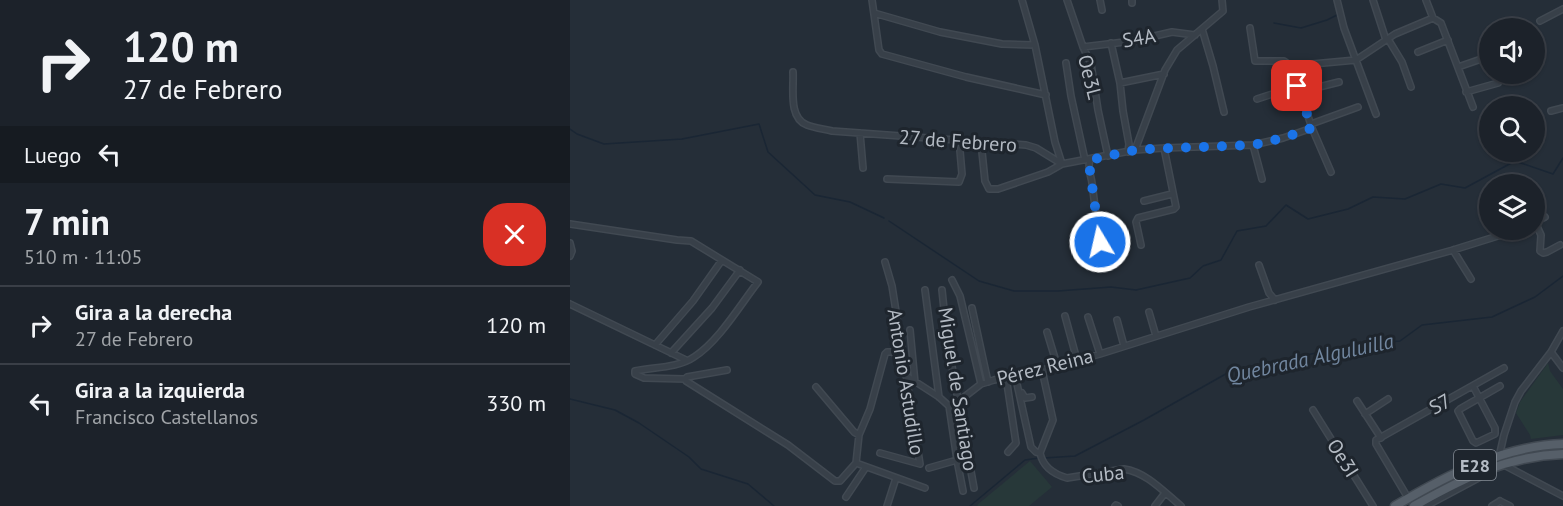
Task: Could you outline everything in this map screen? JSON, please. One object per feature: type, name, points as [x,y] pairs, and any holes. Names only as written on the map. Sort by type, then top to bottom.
[{"type":"main road","name":"E28","points":[[1500,460],[1518,450],[1563,444]]},
{"type":"main road","name":"E28","points":[[1395,506],[1411,502],[1450,475],[1500,460],[1563,454]]},
{"type":"street","points":[[872,0],[879,51],[882,54],[966,77],[1046,95]]},
{"type":"street","points":[[1022,0],[1035,45],[1054,142],[1062,164]]},
{"type":"street","name":"Oe3L","points":[[1067,0],[1091,64],[1108,156]]},
{"type":"street","points":[[1100,0],[1102,10]]},
{"type":"street","points":[[1132,151],[1164,74],[1177,50],[1223,11],[1222,0]]},
{"type":"street","points":[[1337,0],[1344,28],[1376,114]]},
{"type":"street","points":[[1373,0],[1387,39],[1402,62],[1411,87]]},
{"type":"street","points":[[1426,0],[1433,18],[1441,23],[1473,107]]},
{"type":"street","points":[[1545,18],[1563,9]]},
{"type":"street","points":[[874,13],[951,34],[1002,44],[1035,45]]},
{"type":"street","points":[[1250,28],[1255,61],[1284,62],[1291,66],[1356,60],[1395,34],[1433,18]]},
{"type":"street","points":[[1202,29],[1224,112]]},
{"type":"street","name":"S4A","points":[[1083,47],[1133,41],[1172,32],[1195,35]]},
{"type":"street","points":[[1418,52],[1448,40]]},
{"type":"street","points":[[1111,43],[1132,151]]},
{"type":"street","points":[[1458,67],[1479,60]]},
{"type":"street","points":[[1066,63],[1071,96],[1092,179],[1097,228],[1108,263]]},
{"type":"street","points":[[1291,66],[1331,172]]},
{"type":"street","name":"27 de Febrero","points":[[794,72],[795,113],[806,125],[832,131],[1026,146],[1036,148],[1062,164]]},
{"type":"street","points":[[1120,83],[1164,74]]},
{"type":"street","points":[[1257,99],[1339,82]]},
{"type":"street","points":[[1466,92],[1494,84]]},
{"type":"street","points":[[991,143],[982,152],[985,181],[989,189],[998,189],[1047,172],[1062,164],[1132,151],[1253,145],[1283,138],[1358,107]]},
{"type":"street","points":[[1551,111],[1563,108]]},
{"type":"street","points":[[860,133],[863,168]]},
{"type":"street","points":[[887,179],[959,182],[962,174],[960,151],[963,141]]},
{"type":"street","points":[[1253,145],[1262,179]]},
{"type":"street","points":[[1141,245],[1138,218],[1175,208],[1164,148]]},
{"type":"street","points":[[1144,201],[1173,194]]},
{"type":"street","points":[[570,224],[691,241],[758,282],[716,337],[694,358],[635,371],[635,374],[644,378],[685,379],[727,370]]},
{"type":"street","name":"Pérez Reina","points":[[949,406],[981,384],[1100,354],[1275,300],[1484,240]]},
{"type":"street","points":[[1541,240],[1540,251],[1543,253],[1560,245]]},
{"type":"street","points":[[570,243],[572,248],[570,256]]},
{"type":"street","points":[[1453,250],[1471,279]]},
{"type":"street","points":[[655,345],[723,260]]},
{"type":"street","name":"Antonio Astudillo","points":[[880,453],[920,464],[892,286],[885,262]]},
{"type":"street","points":[[1259,265],[1269,293],[1275,300]]},
{"type":"street","points":[[671,353],[711,308],[740,270]]},
{"type":"street","points":[[952,280],[960,296],[981,384]]},
{"type":"street","points":[[925,290],[939,398]]},
{"type":"street","name":"Miguel de Santiago","points":[[942,291],[947,339],[974,488]]},
{"type":"street","points":[[570,304],[686,360]]},
{"type":"street","points":[[972,308],[988,382]]},
{"type":"street","points":[[1149,312],[1156,336]]},
{"type":"street","points":[[1065,316],[1077,360]]},
{"type":"street","points":[[1088,317],[1100,354]]},
{"type":"street","points":[[1117,320],[1124,346]]},
{"type":"street","points":[[910,330],[915,383]]},
{"type":"street","points":[[1047,332],[1057,365]]},
{"type":"street","points":[[1426,506],[1493,471],[1500,460],[1515,402],[1562,335]]},
{"type":"street","points":[[685,379],[788,445],[836,481],[840,481],[856,463],[856,434],[870,409],[885,354],[894,352],[905,375],[949,406],[963,491]]},
{"type":"street","points":[[1551,352],[1563,368]]},
{"type":"street","name":"S7","points":[[1379,439],[1504,368]]},
{"type":"street","points":[[1040,453],[1053,420],[1042,370]]},
{"type":"street","points":[[1017,374],[1023,398],[1032,397]]},
{"type":"street","name":"Cuba","points":[[1017,374],[1031,447],[1040,453],[1044,465],[1059,476],[1066,478],[1124,469],[1132,470],[1141,474],[1181,506]]},
{"type":"street","points":[[1006,377],[1016,443],[1008,452]]},
{"type":"street","points":[[1473,386],[1479,398],[1496,431],[1496,434],[1476,443],[1458,411],[1479,398],[1500,387]]},
{"type":"street","points":[[816,387],[856,434]]},
{"type":"street","points":[[1365,414],[1388,399]]},
{"type":"street","points":[[1357,401],[1379,439],[1376,444],[1411,502]]},
{"type":"street","name":"Oe3I","points":[[1313,410],[1373,506]]},
{"type":"street","points":[[929,468],[957,460]]},
{"type":"street","points":[[1500,460],[1563,496]]},
{"type":"street","points":[[856,463],[925,488]]},
{"type":"street","points":[[846,497],[866,467]]},
{"type":"street","points":[[887,506],[896,478]]},
{"type":"street","points":[[1155,506],[1165,493]]},
{"type":"street","points":[[1492,506],[1499,504],[1510,506]]},
{"type":"shaded area","points":[[1548,363],[1550,371],[1563,389],[1563,435],[1531,439],[1516,413],[1520,402]]},
{"type":"shaded area","points":[[1030,461],[1052,487],[1029,506],[977,505]]},
{"type":"waterway","points":[[1274,23],[1301,28],[1337,15]]},
{"type":"waterway","points":[[570,129],[604,144],[682,139],[759,124],[768,152],[815,195],[850,202],[884,218]]},
{"type":"waterway","points":[[889,221],[979,281],[1014,291],[1058,291],[1111,287],[1136,290],[1190,278],[1203,266],[1221,260],[1237,231],[1266,226],[1286,205],[1308,219],[1348,209],[1373,197],[1405,199],[1441,184],[1465,188],[1515,161],[1553,174],[1563,158]]},
{"type":"waterway","name":"Quebrada Alguluilla","points":[[1044,458],[1075,456],[1231,371],[1354,345],[1400,341],[1422,325],[1492,317],[1535,297],[1563,276]]},
{"type":"waterway","name":"Quebrada Alguluilla","points":[[570,399],[615,410],[639,423],[689,457],[701,469],[748,484],[774,506]]},
{"type":"waterway","name":"Quebrada Alguluilla","points":[[970,506],[1025,460],[1039,458]]},
{"type":"route","points":[[1100,242],[1090,160],[1135,150],[1253,145],[1312,128],[1297,86]]}]
